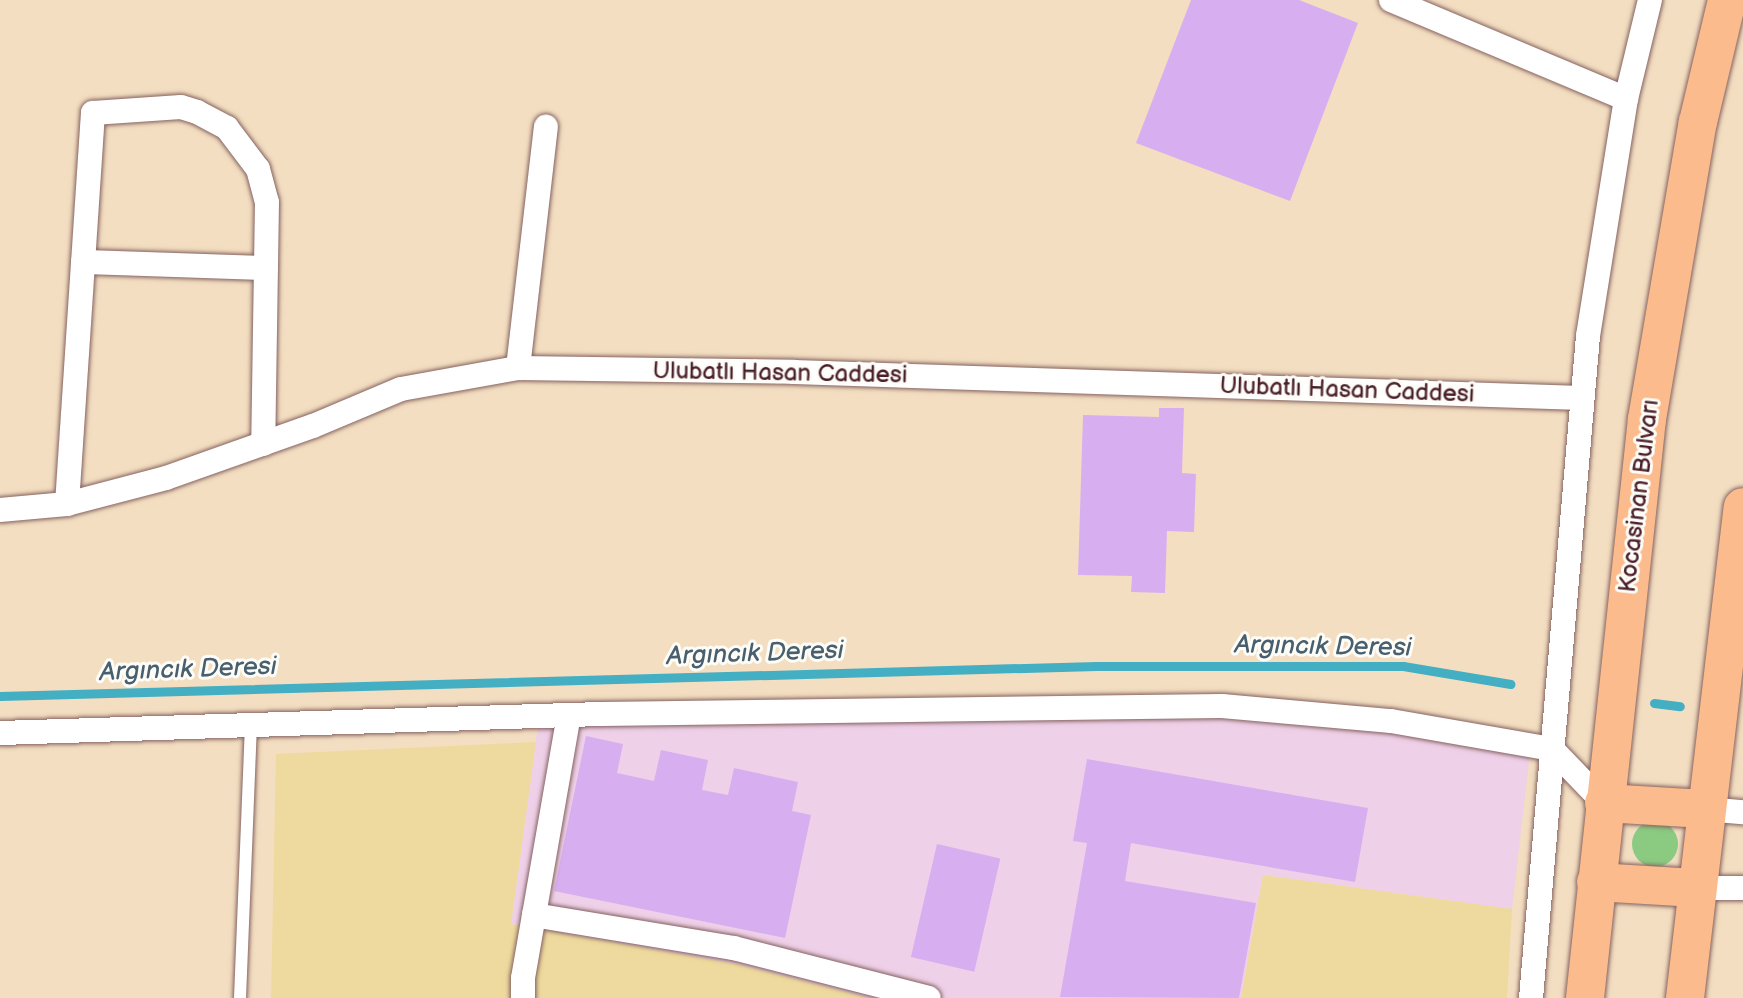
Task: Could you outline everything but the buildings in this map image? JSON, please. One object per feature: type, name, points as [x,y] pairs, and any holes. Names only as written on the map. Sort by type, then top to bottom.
[{"type":"highway","name":"Kocasinan Bulvarı","points":[[1585,998],[1647,419],[1698,122],[1727,0]]},
{"type":"highway","points":[[1685,998],[1705,809],[1743,507]]},
{"type":"highway","points":[[1604,803],[1705,809]]},
{"type":"highway","points":[[1596,882],[1696,888]]},
{"type":"street","points":[[1391,0],[1626,99]]},
{"type":"street","points":[[1531,998],[1582,398],[1602,230],[1626,99],[1650,0]]},
{"type":"street","points":[[68,504],[93,113],[181,107],[227,128],[258,169],[267,202],[263,444]]},
{"type":"street","points":[[518,368],[545,127]]},
{"type":"street","points":[[83,261],[266,268]]},
{"type":"street","name":"Ulubatlı Hasan Caddesi","points":[[0,510],[68,504],[166,478],[263,444],[401,389],[518,368],[794,372],[1582,398]]},
{"type":"street","points":[[0,733],[569,715],[1222,706],[1391,721],[1552,749],[1604,803]]},
{"type":"street","points":[[523,998],[534,915],[569,715]]},
{"type":"street","points":[[1705,809],[1743,812]]},
{"type":"street","points":[[1696,888],[1743,888]]},
{"type":"street","points":[[534,915],[734,948],[929,998]]},
{"type":"lane","points":[[240,998],[251,725]]},
{"type":"shaded area","points":[[1152,710],[1531,744],[1512,909],[1263,875],[1241,998],[870,998],[736,964],[511,924],[539,718]]},
{"type":"green space","points":[[1655,821],[1671,828],[1678,844],[1671,860],[1655,867],[1639,860],[1632,844],[1639,828]]},
{"type":"sand","points":[[536,742],[511,924],[736,964],[870,998],[271,998],[276,754]]},
{"type":"sand","points":[[1263,875],[1512,909],[1507,998],[1241,998]]},
{"type":"waterway","name":"Argıncık Deresi","points":[[0,696],[1097,666],[1403,666],[1510,684]]},
{"type":"waterway","points":[[1654,703],[1680,706]]}]
